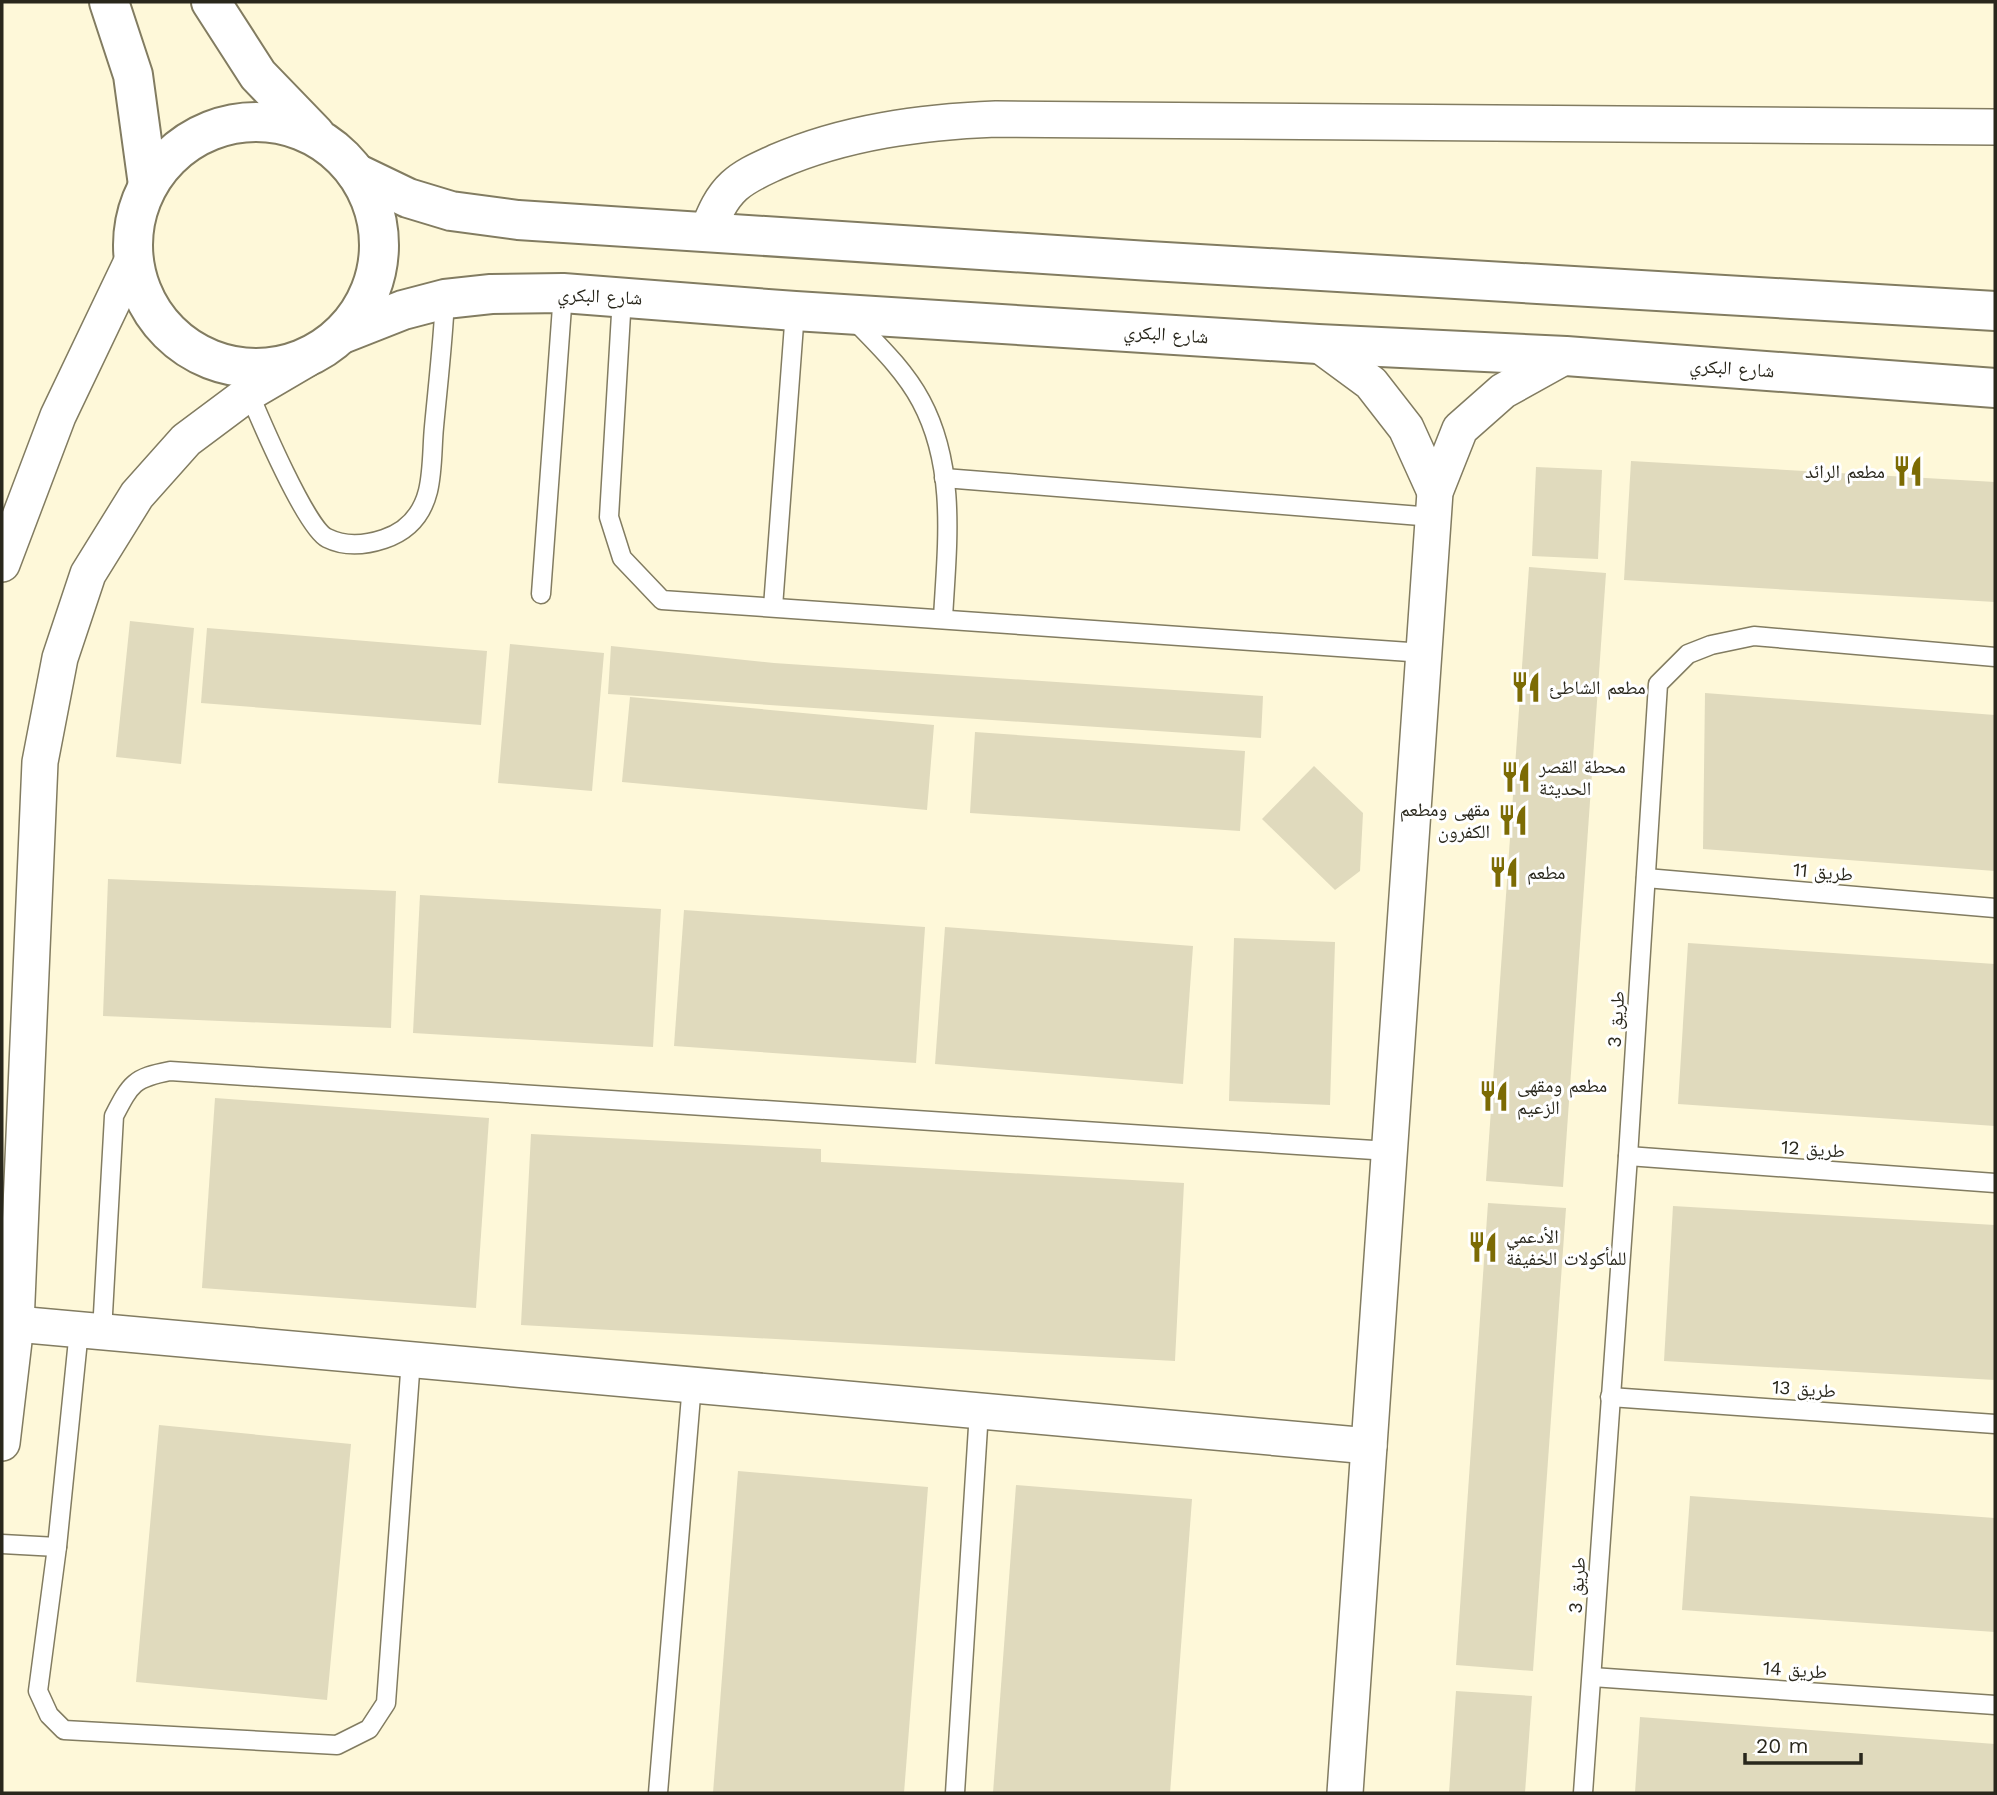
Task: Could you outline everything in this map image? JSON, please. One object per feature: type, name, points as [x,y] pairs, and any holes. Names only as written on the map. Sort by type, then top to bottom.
[{"type":"main road","points":[[109,2],[133,75],[148,185]]},
{"type":"main road","points":[[211,2],[258,75],[356,173],[408,198],[451,211],[518,220],[1342,271],[1619,291],[1995,312]]},
{"type":"main road","points":[[322,140],[285,125],[245,122],[206,132],[172,154],[148,185],[135,221],[133,259],[143,296],[164,329],[195,353],[231,367],[270,369],[307,359],[342,334],[368,299],[379,257],[375,213],[356,173]]},
{"type":"main road","name":"شارع البكري","points":[[342,334],[404,310],[445,299],[491,294],[564,293],[795,311],[1318,344],[1566,356],[1995,388]]},
{"type":"street","points":[[707,232],[717,207],[734,186],[756,171],[799,152],[852,138],[899,127],[947,121],[996,119],[1995,127]]},
{"type":"street","points":[[2,564],[58,416],[133,259]]},
{"type":"street","points":[[1318,344],[1371,383],[1406,428],[1434,505]]},
{"type":"street","points":[[1345,1793],[1434,505],[1461,429],[1503,391],[1566,356]]},
{"type":"street","points":[[2,1443],[16,1324],[40,762],[60,658],[88,574],[137,495],[187,440],[249,393],[307,359]]},
{"type":"street","points":[[16,1324],[1369,1446]]},
{"type":"lane","points":[[541,594],[564,293]]},
{"type":"lane","points":[[622,297],[609,517],[622,558],[662,600],[1424,653]]},
{"type":"lane","points":[[249,393],[276,457],[324,538],[345,544],[370,544],[396,535],[415,522],[428,491],[443,354],[445,299]]},
{"type":"lane","points":[[773,607],[795,311]]},
{"type":"lane","points":[[847,313],[888,355],[920,400],[942,453],[948,512],[943,618]]},
{"type":"lane","points":[[944,478],[1434,505]]},
{"type":"lane","name":"طريق 3","points":[[1583,1793],[1658,684],[1688,654],[1711,645],[1754,636],[1995,657]]},
{"type":"lane","name":"طريق 11","points":[[1646,878],[1995,908]]},
{"type":"lane","points":[[411,1359],[386,1703],[369,1729],[337,1745],[64,1730],[49,1715],[38,1691],[57,1547],[91,1331],[114,1116],[127,1091],[144,1076],[170,1071],[1389,1151]]},
{"type":"lane","name":"طريق 12","points":[[1628,1156],[1995,1183]]},
{"type":"lane","points":[[658,1793],[692,1384]]},
{"type":"lane","name":"طريق 13","points":[[1610,1397],[1995,1424]]},
{"type":"lane","points":[[955,1793],[979,1411]]},
{"type":"lane","points":[[2,1544],[57,1547]]},
{"type":"lane","name":"طريق 14","points":[[1592,1677],[1995,1705]]},
{"type":"building","points":[[1631,461],[1995,482],[1995,602],[1624,580]]},
{"type":"building","points":[[1536,467],[1602,470],[1598,559],[1532,556]]},
{"type":"building","points":[[1529,567],[1606,573],[1563,1187],[1486,1181]]},
{"type":"building","points":[[130,621],[194,628],[181,764],[116,757]]},
{"type":"building","points":[[207,628],[487,651],[481,725],[201,703]]},
{"type":"building","points":[[510,644],[604,653],[592,791],[498,783]]},
{"type":"building","points":[[611,646],[774,663],[1263,696],[1261,738],[608,694]]},
{"type":"building","points":[[1705,693],[1995,715],[1995,871],[1703,849]]},
{"type":"building","points":[[630,697],[934,725],[927,810],[622,782]]},
{"type":"building","points":[[975,732],[1245,751],[1240,831],[970,813]]},
{"type":"building","points":[[1314,766],[1363,813],[1360,871],[1335,890],[1262,819]]},
{"type":"building","points":[[108,879],[396,891],[391,1028],[103,1016]]},
{"type":"building","points":[[420,895],[661,909],[653,1047],[413,1033]]},
{"type":"building","points":[[684,910],[925,927],[916,1063],[674,1046]]},
{"type":"building","points":[[945,927],[1193,946],[1183,1084],[935,1064]]},
{"type":"building","points":[[1234,938],[1335,942],[1330,1105],[1229,1101]]},
{"type":"building","points":[[1688,943],[1995,964],[1995,1126],[1678,1104]]},
{"type":"building","points":[[215,1098],[489,1118],[476,1308],[202,1288]]},
{"type":"building","points":[[531,1134],[821,1149],[821,1162],[1184,1183],[1175,1361],[521,1325]]},
{"type":"building","points":[[1488,1203],[1566,1208],[1533,1671],[1456,1665]]},
{"type":"building","points":[[1673,1206],[1995,1225],[1995,1380],[1664,1361]]},
{"type":"building","points":[[159,1425],[351,1444],[327,1700],[136,1682]]},
{"type":"building","points":[[738,1471],[928,1487],[904,1793],[713,1793]]},
{"type":"building","points":[[1016,1485],[1192,1499],[1170,1793],[993,1793]]},
{"type":"building","points":[[1690,1496],[1995,1518],[1995,1632],[1682,1610]]},
{"type":"building","points":[[1456,1691],[1532,1696],[1525,1793],[1449,1793]]},
{"type":"building","points":[[1640,1717],[1995,1744],[1995,1793],[1635,1793]]},
{"type":"place","name":"مطعم الرائد","points":[[1908,471]]},
{"type":"place","name":"مطعم الشاطئ","points":[[1526,687]]},
{"type":"place","name":"محطة القصر الحديثة","points":[[1516,777]]},
{"type":"place","name":"مقهى ومطعم الكفرون","points":[[1513,820]]},
{"type":"place","name":"مطعم","points":[[1504,872]]},
{"type":"place","name":"مطعم ومقهى الزعيم","points":[[1494,1096]]},
{"type":"place","name":"الأدعمي للمأكولات الخفيفة","points":[[1483,1247]]}]
